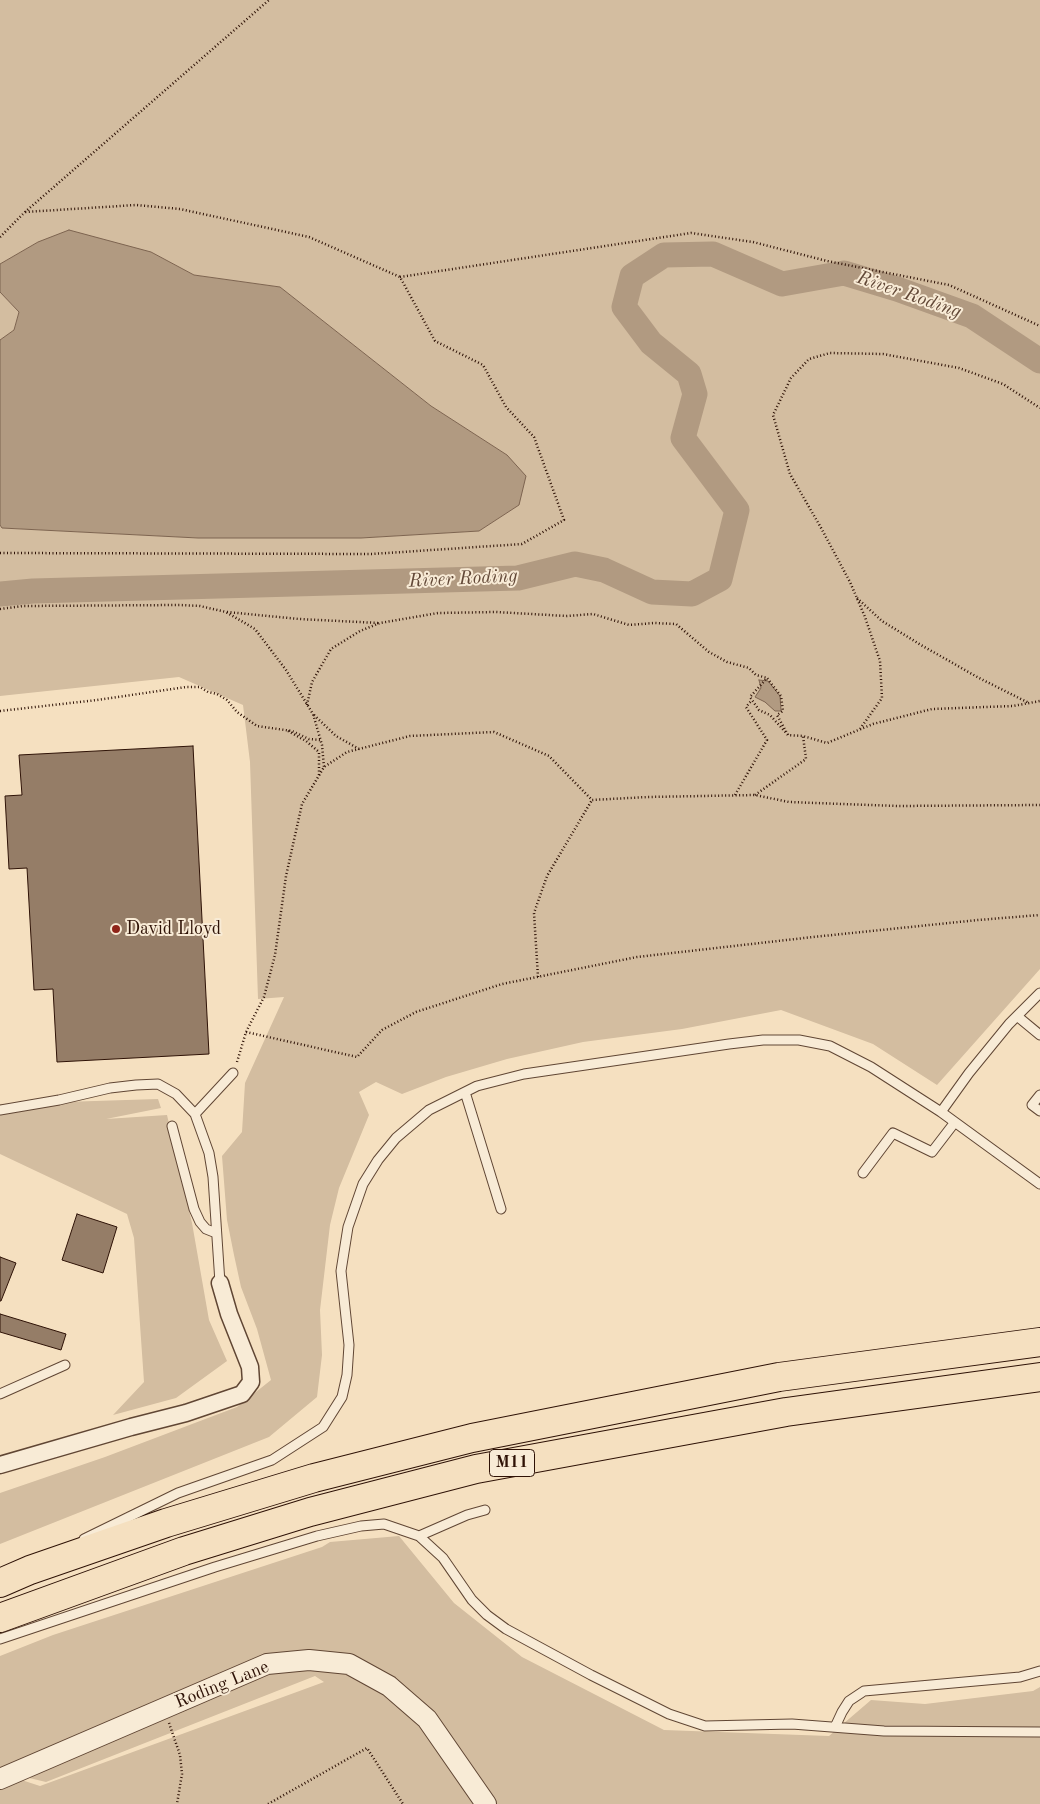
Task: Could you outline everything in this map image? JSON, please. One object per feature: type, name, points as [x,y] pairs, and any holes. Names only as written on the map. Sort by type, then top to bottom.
[{"type":"highway","name":"M11","points":[[0,1582],[166,1523],[304,1481],[472,1438],[779,1377],[1040,1342]]},
{"type":"highway","name":"M11","points":[[0,1618],[184,1551],[310,1512],[476,1469],[786,1412],[1040,1377]]},
{"type":"street","points":[[0,1465],[186,1413],[242,1394],[251,1382],[250,1367],[229,1314],[220,1283]]},
{"type":"street","name":"Roding Lane","points":[[0,1779],[267,1664],[309,1660],[350,1664],[389,1686],[427,1719],[486,1804]]},
{"type":"lane","points":[[941,1112],[969,1073],[1040,992]]},
{"type":"lane","points":[[1017,1016],[1040,1035]]},
{"type":"lane","points":[[30,1570],[102,1528],[178,1493],[272,1460],[323,1427],[342,1397],[347,1375],[349,1344],[341,1271],[348,1228],[363,1184],[378,1160],[396,1138],[429,1110],[477,1086],[524,1074],[729,1044],[763,1040],[799,1040],[830,1046],[871,1067],[956,1122],[1040,1184]]},
{"type":"lane","points":[[195,1114],[233,1073]]},
{"type":"lane","points":[[0,1110],[59,1100],[110,1088],[158,1084],[176,1094],[195,1114],[209,1153],[213,1177],[220,1283]]},
{"type":"lane","points":[[465,1092],[501,1209]]},
{"type":"lane","points":[[1040,1095],[1032,1104],[1040,1111]]},
{"type":"lane","points":[[863,1173],[893,1133],[932,1152],[956,1122]]},
{"type":"lane","points":[[172,1126],[194,1209],[200,1222],[206,1229],[216,1233]]},
{"type":"lane","points":[[0,1394],[66,1365]]},
{"type":"lane","points":[[419,1536],[467,1515],[485,1510]]},
{"type":"lane","points":[[0,1639],[216,1567],[316,1536],[361,1526],[384,1524],[419,1536],[442,1558],[472,1600],[487,1615],[506,1629],[669,1714],[705,1726],[792,1724],[884,1731],[1040,1732]]},
{"type":"lane","points":[[835,1727],[849,1701],[864,1691],[1002,1679],[1030,1671],[1040,1671]]},
{"type":"path","points":[[0,237],[25,212],[269,0]]},
{"type":"path","points":[[25,212],[136,205],[180,209],[309,237],[400,277],[691,233],[753,242],[827,260],[950,284],[1040,326]]},
{"type":"path","points":[[0,553],[381,553],[522,544],[564,520],[534,436],[506,407],[483,365],[435,341],[400,277]]},
{"type":"path","points":[[860,729],[882,698],[880,661],[856,597],[820,526],[790,474],[787,465],[772,415],[791,378],[809,359],[830,353],[883,354],[958,368],[1003,384],[1040,408]]},
{"type":"path","points":[[856,597],[882,621],[979,678],[1029,703]]},
{"type":"path","points":[[0,609],[33,606],[180,605],[200,606],[226,612],[299,619],[380,623]]},
{"type":"path","points":[[226,612],[255,629],[286,670],[313,714],[336,736],[359,749]]},
{"type":"path","points":[[307,705],[312,682],[331,649],[360,631],[380,623],[438,613],[496,612],[566,616],[593,614],[629,625],[654,622],[676,624],[709,652],[727,662],[749,668],[756,675],[767,678],[781,696],[783,711],[777,715],[788,735]]},
{"type":"path","points":[[767,678],[750,697],[759,710],[770,715],[788,735],[803,736],[827,743],[873,724],[932,708],[1013,706],[1040,702]]},
{"type":"path","points":[[0,710],[97,700],[186,687],[200,687],[227,700],[241,716],[257,726],[287,731],[309,739],[320,740]]},
{"type":"path","points":[[735,795],[767,740],[746,707],[752,700]]},
{"type":"path","points":[[313,714],[320,740],[324,767]]},
{"type":"path","points":[[287,731],[306,741],[318,752],[319,776]]},
{"type":"path","points":[[233,1073],[246,1032],[264,997],[276,955],[286,876],[302,804],[324,767],[347,752],[410,736],[494,732],[549,756],[592,800],[755,795],[789,802],[897,806],[1040,805]]},
{"type":"path","points":[[755,795],[806,759],[803,736]]},
{"type":"path","points":[[538,977],[534,914],[547,876],[592,800]]},
{"type":"path","points":[[246,1032],[358,1056],[382,1030],[416,1012],[502,984],[637,957],[721,949],[813,937],[1040,915]]},
{"type":"path","points":[[163,1709],[180,1755],[182,1774],[177,1804]]},
{"type":"path","points":[[268,1804],[367,1748],[403,1804]]},
{"type":"shaded area","points":[[0,0],[1040,0],[1040,969],[937,1085],[873,1044],[781,1010],[682,1029],[583,1042],[507,1059],[446,1077],[402,1094],[376,1082],[359,1092],[369,1115],[339,1188],[330,1225],[320,1310],[322,1355],[317,1397],[269,1437],[0,1544],[0,1493],[105,1457],[237,1407],[271,1380],[257,1329],[241,1287],[234,1255],[227,1220],[222,1156],[242,1132],[245,1083],[284,997],[258,999],[250,762],[243,705],[179,677],[0,696],[0,525],[2,528],[198,538],[361,538],[479,531],[519,505],[507,455],[431,406],[280,287],[194,275],[151,252],[38,242],[0,264]]},
{"type":"shaded area","points":[[69,230],[151,252],[194,275],[280,287],[431,406],[507,455],[526,476],[519,505],[479,531],[361,538],[198,538],[2,528],[0,525],[0,340],[14,330],[19,312],[0,292],[0,264],[38,242]]},
{"type":"shaded area","points":[[0,292],[19,312],[14,330],[0,340]]},
{"type":"shaded area","points":[[759,680],[768,681],[780,696],[781,711],[775,711],[765,702],[755,697],[761,688]]},
{"type":"shaded area","points":[[158,1099],[161,1108],[106,1119],[167,1115],[192,1223],[209,1320],[227,1361],[176,1398],[113,1415],[144,1382],[134,1238],[127,1214],[0,1154],[0,1104]]},
{"type":"shaded area","points":[[399,1536],[454,1603],[522,1657],[664,1730],[829,1736],[871,1700],[925,1704],[1033,1691],[1040,1687],[1040,1804],[0,1804],[0,1773],[40,1786],[324,1682],[315,1676],[46,1782],[0,1771],[0,1656],[53,1635],[322,1547],[330,1542]]},
{"type":"building","name":"David Lloyd","points":[[193,746],[209,1054],[57,1062],[53,989],[34,990],[27,868],[9,869],[5,796],[22,795],[19,755]]},
{"type":"building","points":[[77,1214],[117,1227],[103,1273],[62,1260]]},
{"type":"building","points":[[0,1257],[16,1263],[1,1301],[0,1301]]},
{"type":"building","points":[[0,1314],[66,1334],[61,1350],[0,1332]]},
{"type":"waterway","name":"River Roding","points":[[0,594],[33,591],[518,578],[575,564],[604,570],[652,592],[692,594],[720,579],[737,510],[683,438],[695,394],[689,374],[651,343],[624,307],[632,276],[664,255],[713,254],[782,284],[844,273],[897,289],[972,316],[1040,361]]},
{"type":"place","name":"David Lloyd","points":[[116,929]]}]
